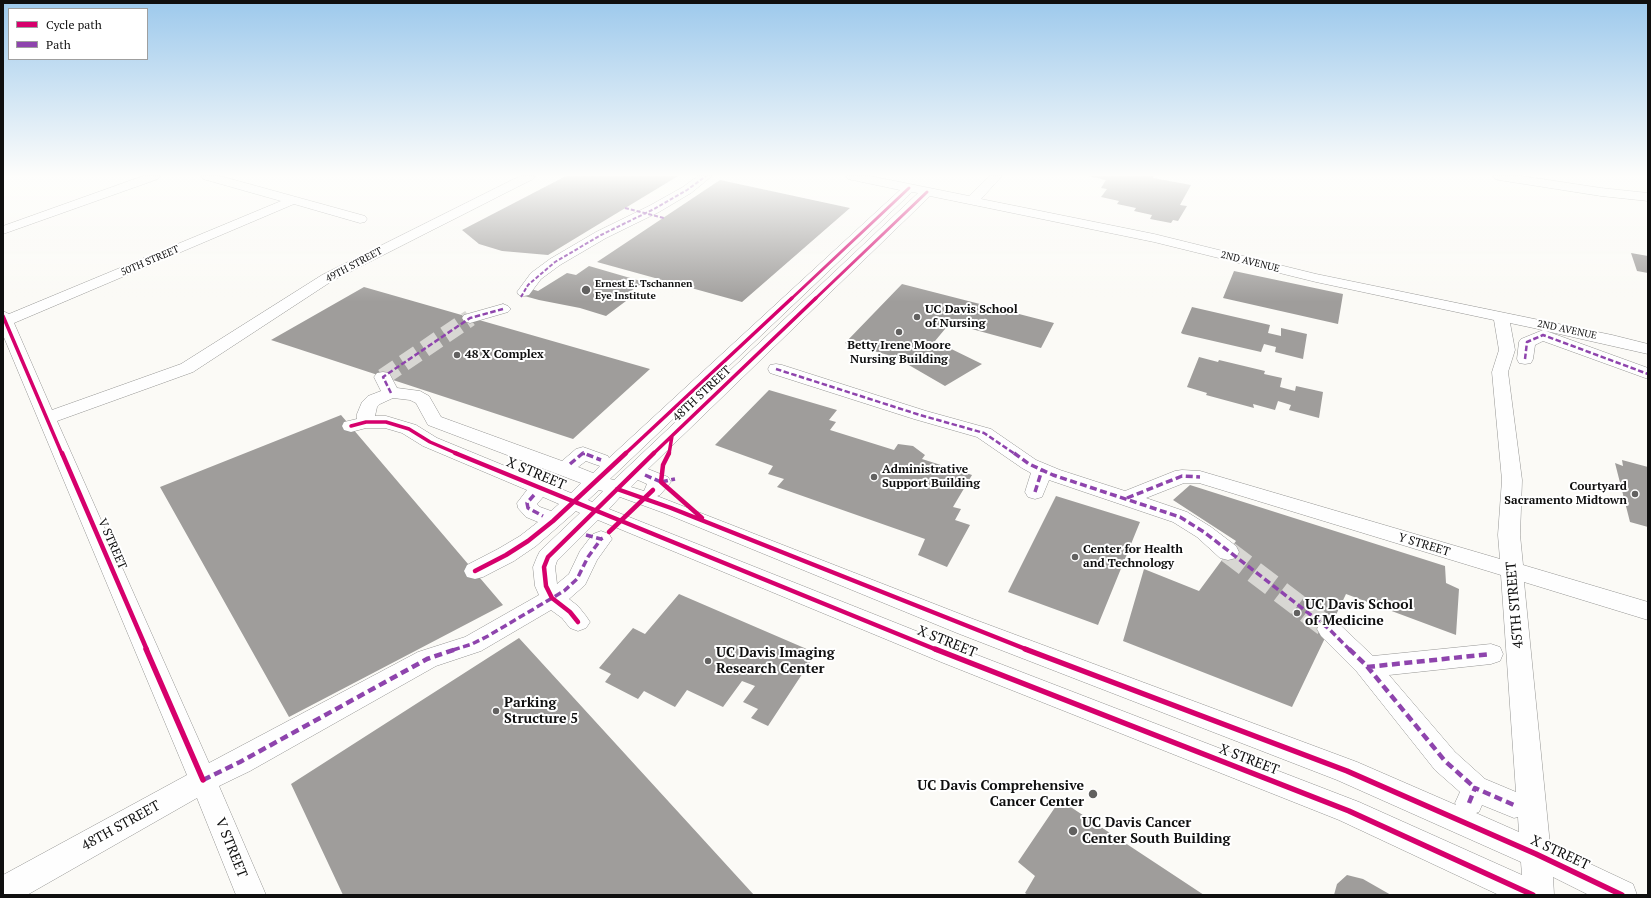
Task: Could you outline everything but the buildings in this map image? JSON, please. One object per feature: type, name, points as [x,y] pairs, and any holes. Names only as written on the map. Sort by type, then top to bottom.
[{"type":"street","points":[[3,230],[37,218]]},
{"type":"street","name":"50TH STREET","points":[[4,318],[250,218]]},
{"type":"street","name":"49TH STREET","points":[[48,422],[142,393],[187,368],[327,278],[446,218]]},
{"type":"street","points":[[522,295],[536,276],[555,262],[601,235],[635,218]]},
{"type":"street","name":"48TH STREET","points":[[552,598],[546,586],[544,568],[548,557],[595,511],[606,485],[741,347],[877,218]]},
{"type":"street","name":"48TH STREET","points":[[475,571],[506,555],[528,541],[574,502],[606,485],[899,218]]},
{"type":"street","name":"2ND AVENUE","points":[[1055,218],[1154,238],[1316,278],[1648,349]]},
{"type":"street","points":[[470,318],[503,309]]},
{"type":"street","name":"45TH STREET","points":[[1501,317],[1507,350],[1500,372],[1512,480],[1510,535],[1512,571],[1539,895]]},
{"type":"street","name":"V STREET","points":[[4,318],[251,895]]},
{"type":"street","points":[[1525,359],[1527,342],[1543,335],[1648,374]]},
{"type":"street","points":[[776,369],[920,415],[984,433],[1000,442],[1029,464],[1042,470],[1180,517],[1204,532],[1228,552]]},
{"type":"street","points":[[383,377],[391,393]]},
{"type":"street","name":"X STREET","points":[[1534,895],[1349,811],[950,655],[595,511],[430,442],[409,429],[386,422],[359,424],[366,414],[368,406],[374,400],[391,393],[414,395],[423,400],[434,421],[671,508],[965,626],[1347,771],[1536,854],[1622,895]]},
{"type":"street","points":[[570,464],[584,453],[601,460]]},
{"type":"street","points":[[1034,492],[1042,470]]},
{"type":"street","name":"Y STREET","points":[[1127,498],[1182,476],[1200,477],[1648,611]]},
{"type":"street","points":[[534,495],[528,503],[528,508],[543,516]]},
{"type":"street","name":"48TH STREET","points":[[3,892],[203,780],[240,762],[427,660],[443,653],[472,644],[488,636],[564,591],[577,579],[598,535]]},
{"type":"street","points":[[552,598],[570,612],[578,622]]},
{"type":"street","points":[[1329,629],[1367,667],[1472,796],[1514,805]]},
{"type":"street","points":[[1367,667],[1491,654]]},
{"type":"tunnel","points":[[383,377],[470,318]]},
{"type":"tunnel","points":[[1228,552],[1329,629]]},
{"type":"marked path","points":[[521,297],[528,285],[555,262],[601,235],[636,218]]},
{"type":"marked path","points":[[391,393],[383,377],[470,318],[503,309]]},
{"type":"marked path","points":[[1525,359],[1527,342],[1543,335],[1648,374]]},
{"type":"marked path","points":[[776,369],[920,415],[984,433],[1029,464],[1053,475],[1180,517],[1204,532],[1329,629],[1366,665],[1445,761],[1475,788]]},
{"type":"marked path","points":[[570,464],[583,453],[601,460]]},
{"type":"marked path","points":[[1035,492],[1042,470]]},
{"type":"marked path","points":[[645,475],[661,482],[660,483]]},
{"type":"marked path","points":[[1127,498],[1182,476],[1200,477]]},
{"type":"marked path","points":[[661,482],[675,479]]},
{"type":"marked path","points":[[534,495],[527,503],[528,508],[543,516]]},
{"type":"marked path","points":[[586,535],[601,539],[603,538]]},
{"type":"marked path","points":[[203,780],[240,762],[427,659],[472,644],[488,636],[564,591],[577,579],[588,557],[601,539]]},
{"type":"marked path","points":[[1367,667],[1491,654]]},
{"type":"marked path","points":[[1469,803],[1475,788],[1514,805]]},
{"type":"cycle path","points":[[475,571],[506,555],[528,541],[553,521],[877,218]]},
{"type":"cycle path","points":[[578,622],[570,612],[552,598],[546,586],[544,567],[548,557],[643,463],[900,218]]},
{"type":"cycle path","points":[[3,316],[203,780]]},
{"type":"cycle path","points":[[351,426],[366,422],[386,422],[409,429],[430,442],[595,511],[950,655],[1349,811],[1533,895]]},
{"type":"cycle path","points":[[672,436],[669,453],[663,465],[661,482],[702,518]]},
{"type":"cycle path","points":[[617,489],[671,508],[965,626],[1347,771],[1536,854],[1622,895]]},
{"type":"cycle path","points":[[609,532],[653,490]]},
{"type":"place","name":"Ernest E. Tschannen Eye Institute","points":[[586,290]]},
{"type":"place","name":"UC Davis School of Nursing","points":[[917,317]]},
{"type":"place","name":"Betty Irene Moore Nursing Building","points":[[899,332]]},
{"type":"place","name":"48 X Complex","points":[[457,355]]},
{"type":"place","name":"Administrative Support Building","points":[[874,477]]},
{"type":"place","name":"Courtyard Sacramento Midtown","points":[[1635,494]]},
{"type":"place","name":"Center for Health and Technology","points":[[1075,557]]},
{"type":"place","name":"UC Davis School of Medicine","points":[[1297,613]]},
{"type":"place","name":"UC Davis Imaging Research Center","points":[[708,661]]},
{"type":"place","name":"Parking Structure 5","points":[[496,711]]},
{"type":"place","name":"UC Davis Comprehensive Cancer Center","points":[[1093,794]]},
{"type":"place","name":"UC Davis Cancer Center South Building","points":[[1073,831]]}]
